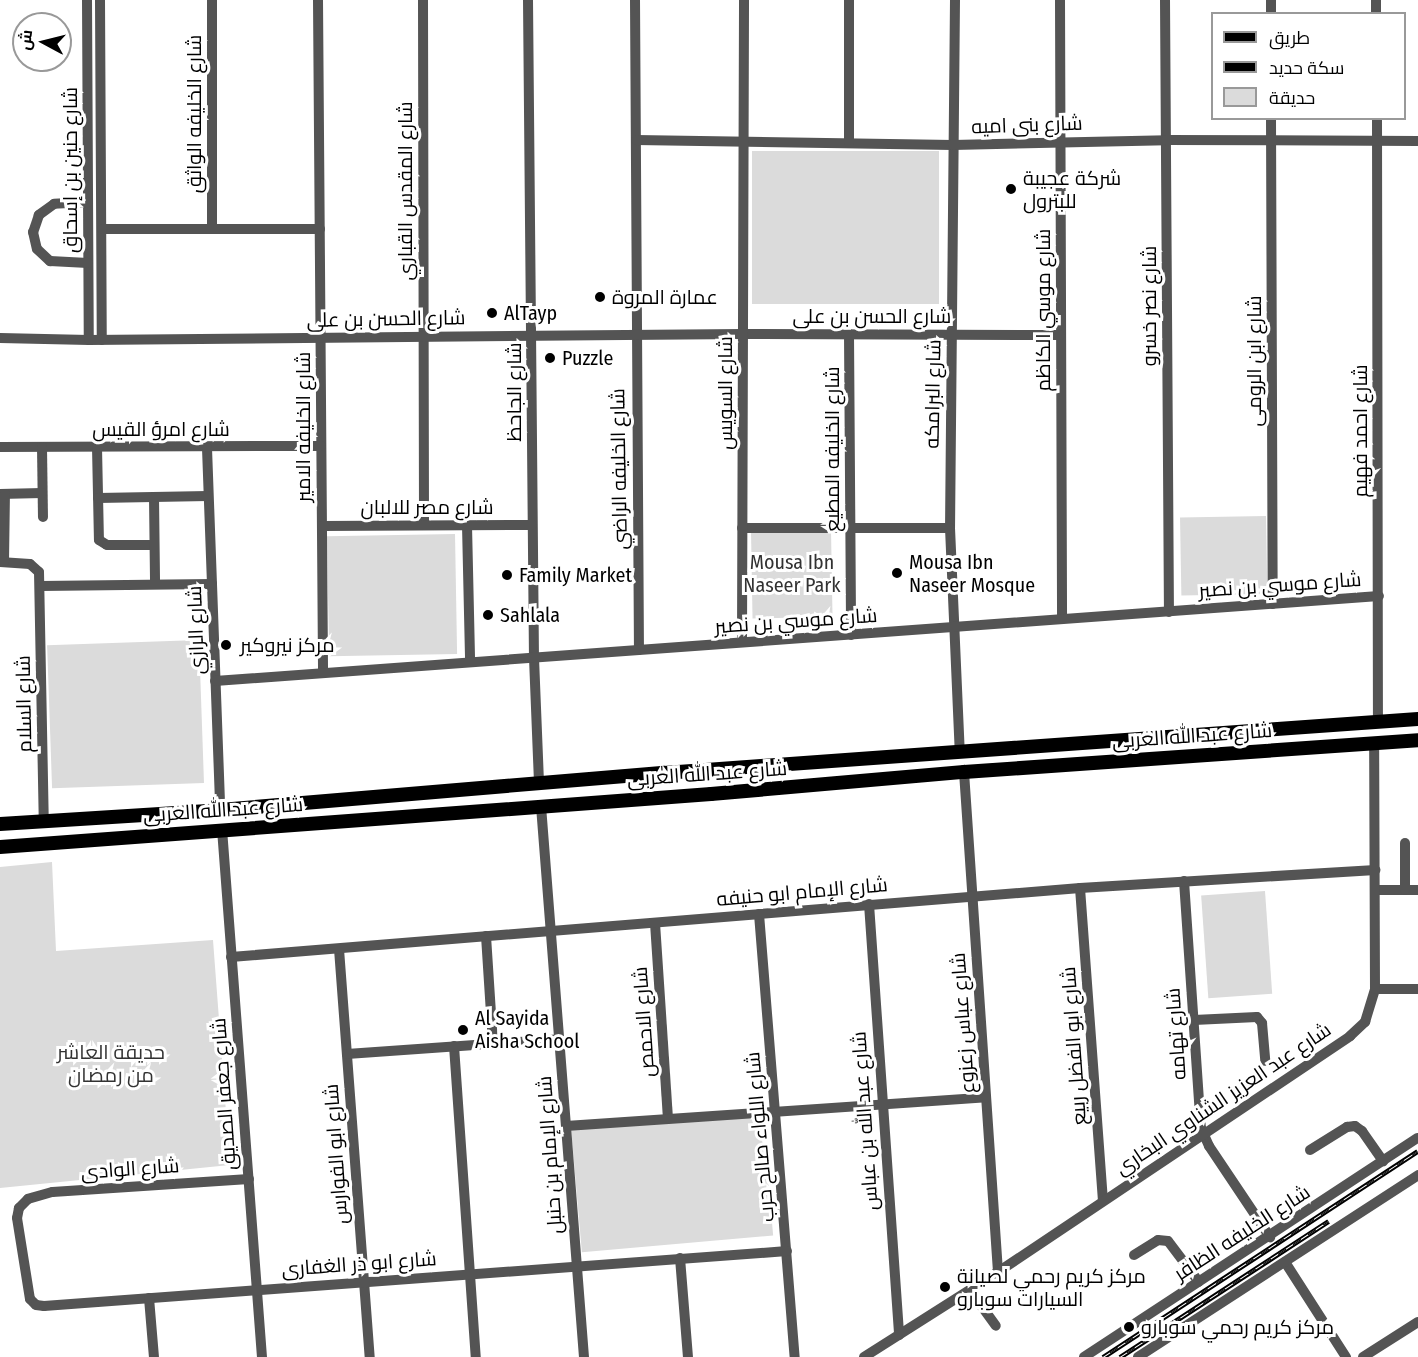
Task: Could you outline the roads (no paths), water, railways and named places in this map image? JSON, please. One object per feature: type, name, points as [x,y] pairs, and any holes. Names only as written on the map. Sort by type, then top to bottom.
[{"type":"main road","name":"شارع عبد الله العربى","points":[[0,824],[220,810],[664,773],[1418,719]]},
{"type":"main road","name":"شارع عبد الله العربى","points":[[0,847],[711,794],[964,772],[1418,740]]},
{"type":"main road","points":[[709,771],[706,782],[711,794]]},
{"type":"main road","points":[[664,773],[668,786],[665,797]]},
{"type":"street","name":"شارع حنين بن إسحاق","points":[[87,0],[89,340]]},
{"type":"street","name":"شارع حنين بن إسحاق","points":[[100,0],[102,340]]},
{"type":"street","name":"شارع الخليفه الواثق","points":[[212,0],[212,228]]},
{"type":"street","name":"شارع الخليفه الامير","points":[[318,0],[323,673]]},
{"type":"street","name":"شارع المقدس القباري","points":[[423,0],[424,525]]},
{"type":"street","name":"شارع الجاحظ","points":[[528,0],[532,525],[539,784]]},
{"type":"street","name":"شارع الخليفه الراضي","points":[[635,0],[635,335],[639,650]]},
{"type":"street","name":"شارع السويس","points":[[742,642],[744,0]]},
{"type":"street","points":[[849,0],[849,143]]},
{"type":"street","name":"شارع البرامكه","points":[[955,0],[950,528],[952,628],[960,753]]},
{"type":"street","name":"شارع موسي الكاظم","points":[[1060,0],[1062,619]]},
{"type":"street","name":"شارع نصر خسرو","points":[[1165,0],[1169,612]]},
{"type":"street","name":"شارع ابن الرومى","points":[[1270,120],[1273,604]]},
{"type":"street","name":"شارع احمد فهيم","points":[[1377,120],[1378,723]]},
{"type":"street","name":"شارع بنى اميه","points":[[636,140],[953,145],[1166,140],[1418,141]]},
{"type":"street","points":[[88,202],[54,204],[39,215],[33,232],[37,249],[50,261],[88,263]]},
{"type":"street","points":[[102,229],[320,229]]},
{"type":"street","points":[[88,306],[91,311],[96,312],[102,306]]},
{"type":"street","name":"شارع الحسن بن على","points":[[0,338],[102,340],[743,334],[1060,335]]},
{"type":"street","name":"شارع الخليفه المطيع","points":[[849,334],[852,635]]},
{"type":"street","name":"شارع امرؤ القيس","points":[[0,447],[321,446]]},
{"type":"street","points":[[42,447],[43,517]]},
{"type":"street","points":[[97,447],[100,543],[154,545]]},
{"type":"street","name":"شارع الرازي","points":[[207,448],[220,810]]},
{"type":"street","points":[[42,493],[2,494],[2,562],[30,564],[36,567],[41,586],[212,584]]},
{"type":"street","points":[[98,498],[208,496]]},
{"type":"street","points":[[154,497],[155,584]]},
{"type":"street","points":[[467,525],[470,662]]},
{"type":"street","name":"شارع مصر للالبان","points":[[322,526],[532,525]]},
{"type":"street","points":[[742,528],[950,528]]},
{"type":"street","name":"شارع السلام","points":[[41,586],[44,822]]},
{"type":"street","name":"شارع موسي بن نصير","points":[[215,681],[1379,596]]},
{"type":"street","name":"شارع عبد العزيز الشناوي البخاري","points":[[864,1357],[998,1272],[1358,1030],[1370,1013],[1376,989],[1374,742]]},
{"type":"street","name":"شارع عباس زعزوع","points":[[964,772],[998,1272]]},
{"type":"street","name":"شارع الإمام بن حنبل","points":[[541,806],[584,1357]]},
{"type":"street","name":"شارع جعفر الصديق","points":[[222,829],[262,1357]]},
{"type":"street","points":[[1405,843],[1405,890]]},
{"type":"street","name":"شارع الإمام ابو حنيفه","points":[[231,957],[869,904],[1184,881],[1375,870]]},
{"type":"street","name":"شارع تهامه","points":[[1184,881],[1200,1119],[1204,1135],[1270,1237]]},
{"type":"street","name":"شارع ابو الفضل ربيع","points":[[1080,888],[1104,1200]]},
{"type":"street","points":[[1376,890],[1418,890]]},
{"type":"street","name":"شارع عبد الله بن عباس","points":[[869,904],[881,1104],[899,1335]]},
{"type":"street","name":"شارع اللواء صالح حرب","points":[[759,914],[795,1357]]},
{"type":"street","name":"شارع الاحمص","points":[[655,923],[668,1119]]},
{"type":"street","points":[[486,936],[493,1044]]},
{"type":"street","name":"شارع ابو الفوارس","points":[[339,949],[370,1357]]},
{"type":"street","points":[[1376,989],[1418,989]]},
{"type":"street","points":[[1194,1020],[1257,1017],[1262,1023],[1265,1061]]},
{"type":"street","points":[[347,1054],[559,1039]]},
{"type":"street","points":[[454,1046],[476,1357]]},
{"type":"street","points":[[566,1126],[986,1097]]},
{"type":"street","points":[[1310,1150],[1347,1127],[1355,1126],[1362,1131],[1383,1161]]},
{"type":"street","name":"شارع الخليفه الظافر","points":[[1084,1357],[1418,1138]]},
{"type":"street","points":[[1138,1357],[1418,1175]]},
{"type":"street","name":"شارع الوادى","points":[[19,1208],[35,1196],[51,1192],[249,1179]]},
{"type":"street","name":"شارع ابو ذر الغفارى","points":[[19,1208],[18,1228],[28,1296],[32,1302],[44,1305],[787,1251]]},
{"type":"street","points":[[1134,1255],[1158,1240],[1168,1241],[1199,1282]]},
{"type":"street","points":[[680,1258],[688,1357]]},
{"type":"street","points":[[1285,1262],[1346,1357]]},
{"type":"street","points":[[970,1290],[996,1326]]},
{"type":"street","points":[[149,1298],[154,1357]]},
{"type":"street","points":[[1363,1357],[1418,1322]]},
{"type":"railway","points":[[1103,1357],[1418,1151]]},
{"type":"railway","points":[[1120,1357],[1329,1221]]},
{"type":"place","name":"شركة عجيبة للبترول","points":[[1011,189]]},
{"type":"place","name":"عمارة المروة","points":[[600,297]]},
{"type":"place","name":"AlTayp","points":[[492,313]]},
{"type":"place","name":"Puzzle","points":[[550,358]]},
{"type":"place","name":"Mousa Ibn Naseer Mosque","points":[[897,573]]},
{"type":"place","name":"Family Market","points":[[507,575]]},
{"type":"place","name":"Sahlala","points":[[488,615]]},
{"type":"place","name":"مركز نيروكير","points":[[226,645]]},
{"type":"place","name":"Al Sayida Aisha School","points":[[463,1030]]},
{"type":"place","name":"مركز كريم رحمي لصيانة السيارات سوبارو","points":[[945,1287]]},
{"type":"place","name":"مركز كريم رحمي سوبارو","points":[[1129,1327]]},
{"type":"park label","name":"Mousa Ibn Naseer Park","points":[[792,574]]},
{"type":"park label","name":"حديقة العاشر من رمضان","points":[[111,1064]]}]
